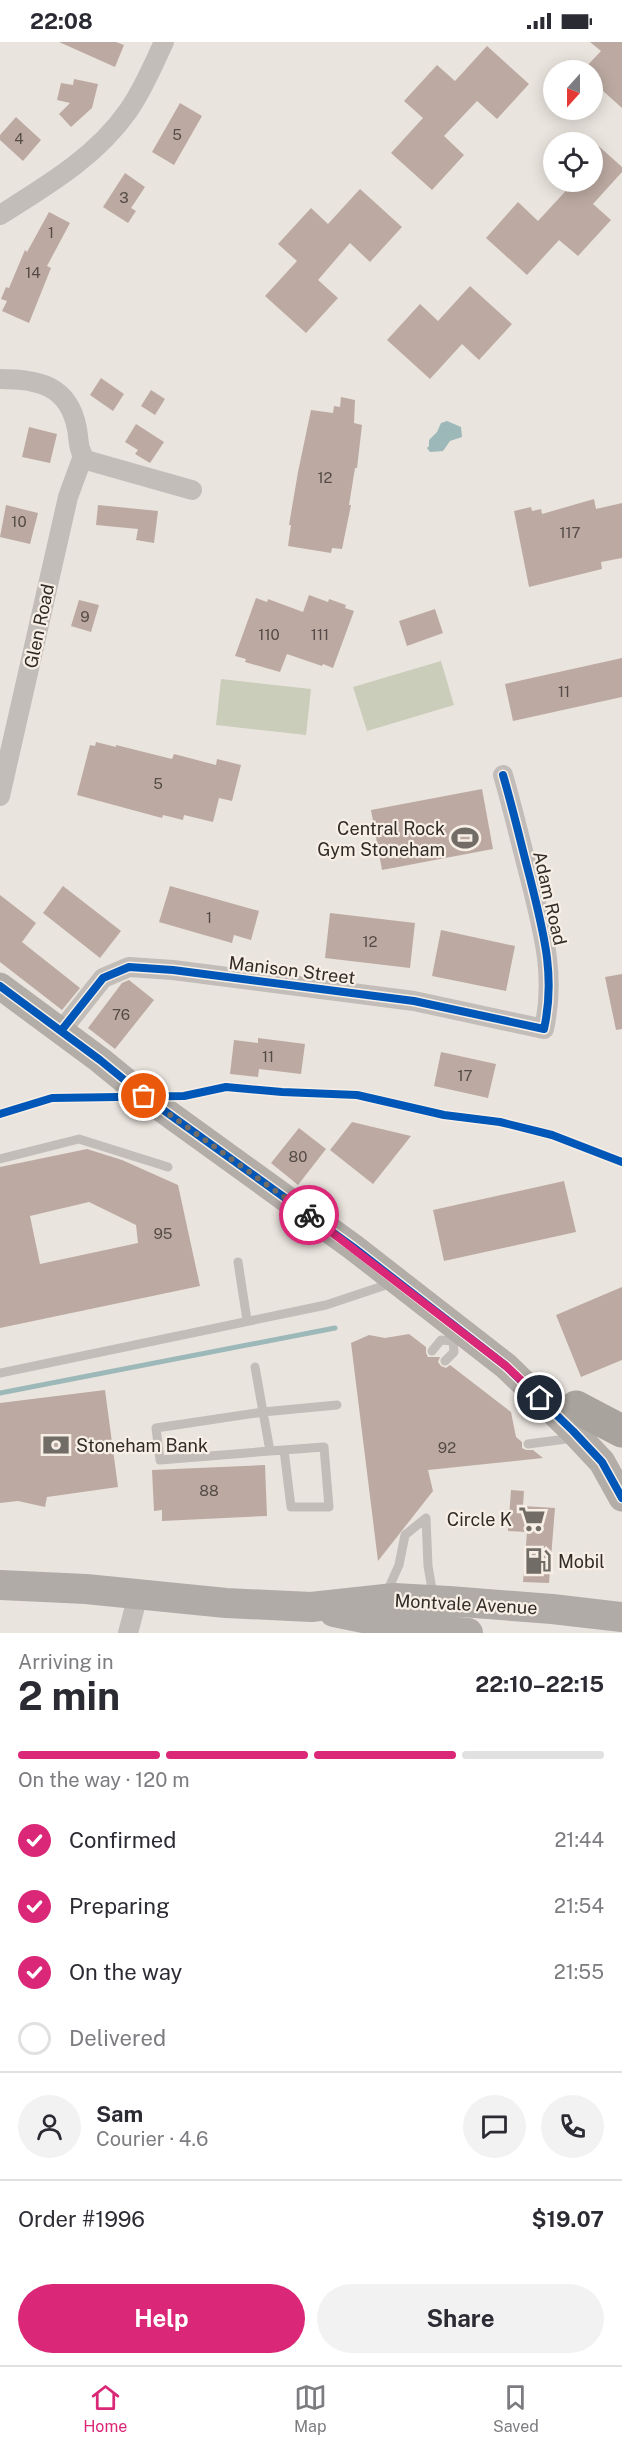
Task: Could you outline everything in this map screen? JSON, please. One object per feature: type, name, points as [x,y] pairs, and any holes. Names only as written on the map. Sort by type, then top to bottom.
[{"type":"highway","points":[[578,1422],[622,1431]]},
{"type":"main road","name":"Montvale Avenue","points":[[0,1585],[311,1607],[388,1624],[468,1633]]},
{"type":"main road","name":"Montvale Avenue","points":[[311,1607],[384,1599],[434,1600],[504,1604],[622,1617]]},
{"type":"street","points":[[0,215],[66,172],[105,139],[135,102],[164,42]]},
{"type":"street","points":[[0,379],[37,381],[58,394],[69,408],[75,422],[83,456],[91,462],[192,490]]},
{"type":"street","name":"Glen Road","points":[[0,796],[68,497],[83,456]]},
{"type":"street","name":"Adam Road","points":[[503,775],[548,957],[549,992],[544,1029]]},
{"type":"street","name":"Manison Street","points":[[61,1031],[103,978],[129,967],[173,970],[414,1001],[544,1029]]},
{"type":"street","points":[[0,986],[144,1096],[398,1282],[457,1336],[506,1366],[622,1458]]},
{"type":"street","points":[[578,1422],[622,1498]]},
{"type":"street","points":[[128,1633],[138,1595]]},
{"type":"lane","points":[[0,1159],[79,1139],[168,1167]]},
{"type":"lane","points":[[238,1262],[247,1320]]},
{"type":"lane","points":[[0,1373],[326,1305],[398,1282]]},
{"type":"lane","points":[[432,1351],[441,1340],[457,1336],[454,1352],[445,1361]]},
{"type":"lane","points":[[255,1367],[270,1451]]},
{"type":"lane","points":[[284,1450],[291,1507],[329,1507],[324,1447],[270,1451],[160,1460],[156,1428],[263,1412],[337,1405]]},
{"type":"lane","points":[[528,1444],[578,1422]]},
{"type":"lane","points":[[384,1599],[399,1565],[405,1535],[426,1518],[428,1566],[434,1600]]},
{"type":"green space","points":[[441,661],[454,705],[367,731],[353,687]]},
{"type":"green space","points":[[221,679],[311,689],[306,735],[216,725]]},
{"type":"water","points":[[447,421],[461,427],[462,437],[450,441],[443,451],[430,452],[427,448],[429,440],[437,432],[441,423]]},
{"type":"building","points":[[59,42],[116,42],[124,45],[115,67]]},
{"type":"building","points":[[590,42],[622,42],[622,108],[603,91],[603,60],[592,60],[601,51]]},
{"type":"building","points":[[487,46],[529,84],[497,119],[477,101],[444,136],[464,155],[432,190],[391,153],[423,118],[404,101],[437,65],[455,81]]},
{"type":"building","points":[[74,79],[98,84],[92,108],[71,127],[59,114],[70,103],[57,100],[61,83],[73,85]]},
{"type":"building","points":[[180,103],[202,116],[174,165],[152,152]]},
{"type":"building","points":[[16,117],[41,140],[23,161],[0,140],[0,135]]},
{"type":"building","points":[[603,150],[622,167],[622,172],[593,204],[611,220],[578,256],[559,240],[527,275],[486,238],[518,202],[538,221],[565,192],[603,192]]},
{"type":"building","points":[[125,173],[145,187],[131,208],[136,211],[128,223],[103,207]]},
{"type":"building","points":[[360,189],[402,227],[370,262],[350,243],[318,280],[338,298],[306,333],[265,296],[297,261],[278,244],[311,208],[328,224]]},
{"type":"building","points":[[49,212],[70,223],[47,266],[51,268],[29,323],[2,311],[7,301],[1,299],[6,287],[9,288],[25,250],[27,252]]},
{"type":"building","points":[[470,286],[512,324],[479,360],[462,344],[430,379],[387,340],[420,304],[438,321]]},
{"type":"building","points":[[101,378],[124,394],[113,411],[90,395]]},
{"type":"building","points":[[151,390],[165,399],[155,415],[141,406]]},
{"type":"building","points":[[341,397],[355,400],[354,423],[362,425],[357,468],[355,468],[349,505],[351,505],[342,549],[332,548],[331,553],[288,546],[291,525],[289,525],[311,410],[333,413],[334,406],[340,407]]},
{"type":"building","points":[[136,424],[164,442],[150,463],[135,454],[138,450],[125,442]]},
{"type":"building","points":[[29,427],[57,434],[50,463],[22,457]]},
{"type":"building","points":[[594,499],[596,509],[622,503],[622,558],[601,562],[602,569],[529,587],[514,511],[531,507],[532,511],[541,509],[542,514]]},
{"type":"building","points":[[6,505],[38,513],[30,544],[0,537]]},
{"type":"building","points":[[98,505],[158,511],[154,543],[136,540],[138,529],[96,525]]},
{"type":"building","points":[[309,595],[328,602],[329,599],[346,605],[345,608],[354,611],[333,668],[287,654],[280,672],[245,662],[246,659],[235,656],[256,598],[267,602],[268,599],[303,612]]},
{"type":"building","points":[[79,600],[99,605],[91,632],[71,626]]},
{"type":"building","points":[[435,609],[443,633],[407,646],[399,621]]},
{"type":"building","points":[[622,658],[622,697],[513,721],[505,684]]},
{"type":"building","points":[[96,742],[172,759],[174,754],[216,765],[217,759],[241,765],[232,801],[219,798],[213,822],[184,815],[183,820],[163,815],[162,818],[77,795],[90,745],[95,746]]},
{"type":"building","points":[[482,789],[493,849],[382,870],[371,810]]},
{"type":"building","points":[[63,886],[121,931],[100,958],[43,913]]},
{"type":"building","points":[[170,886],[259,911],[251,940],[234,935],[232,943],[159,922]]},
{"type":"building","points":[[0,895],[36,923],[22,942],[80,988],[62,1010],[0,962]]},
{"type":"building","points":[[330,913],[415,923],[410,968],[325,958]]},
{"type":"building","points":[[441,930],[515,946],[506,991],[432,976]]},
{"type":"building","points":[[622,974],[622,1029],[616,1030],[605,977]]},
{"type":"building","points":[[129,980],[154,1000],[115,1049],[88,1028],[122,983]]},
{"type":"building","points":[[258,1038],[305,1044],[301,1074],[259,1069],[258,1077],[230,1074],[234,1040],[258,1043]]},
{"type":"building","points":[[441,1052],[496,1064],[488,1098],[434,1086]]},
{"type":"building","points":[[352,1122],[411,1136],[373,1184],[330,1150]]},
{"type":"building","points":[[299,1128],[326,1149],[298,1185],[271,1163]]},
{"type":"building","points":[[87,1149],[122,1160],[178,1185],[200,1286],[0,1328],[0,1167]],"holes":[[[89,1202],[136,1225],[138,1243],[40,1264],[30,1216]]]},
{"type":"building","points":[[564,1181],[576,1232],[444,1261],[433,1210]]},
{"type":"building","points":[[622,1287],[622,1360],[581,1377],[556,1315]]},
{"type":"building","points":[[409,1334],[426,1347],[428,1357],[440,1357],[438,1362],[441,1366],[446,1368],[450,1365],[511,1412],[516,1437],[522,1442],[522,1448],[533,1450],[543,1458],[428,1470],[433,1491],[378,1561],[351,1343],[369,1335],[385,1338]]},
{"type":"building","name":"Stoneham Bank","points":[[105,1390],[118,1487],[47,1497],[45,1507],[18,1501],[0,1503],[0,1403]]},
{"type":"building","points":[[265,1465],[267,1516],[162,1521],[162,1510],[154,1511],[152,1470]]},
{"type":"building","points":[[511,1490],[524,1491],[523,1506],[555,1508],[549,1583],[523,1582],[527,1532],[508,1531]]},
{"type":"waterway","points":[[0,1393],[335,1328]]},
{"type":"cycle path","points":[[61,1031],[103,978],[129,967],[173,970],[414,1001],[544,1029],[549,990],[546,953],[535,897],[503,775]]},
{"type":"cycle path","points":[[0,986],[100,1060],[144,1096],[353,1247],[506,1366],[602,1462],[622,1498]]},
{"type":"cycle path","points":[[0,1114],[52,1098],[184,1096],[226,1087],[357,1095],[444,1115],[500,1122],[552,1135],[622,1162]]},
{"type":"way so far","points":[[144,1096],[309,1215]]},
{"type":"place","name":"Central Rock Gym Stoneham","points":[[465,838]]},
{"type":"place","name":"Stoneham Bank","points":[[56,1445]]},
{"type":"place","name":"Circle K","points":[[532,1519]]},
{"type":"place","name":"Mobil","points":[[538,1561]]},
{"type":"route","points":[[309,1215],[506,1366],[540,1398]]}]
